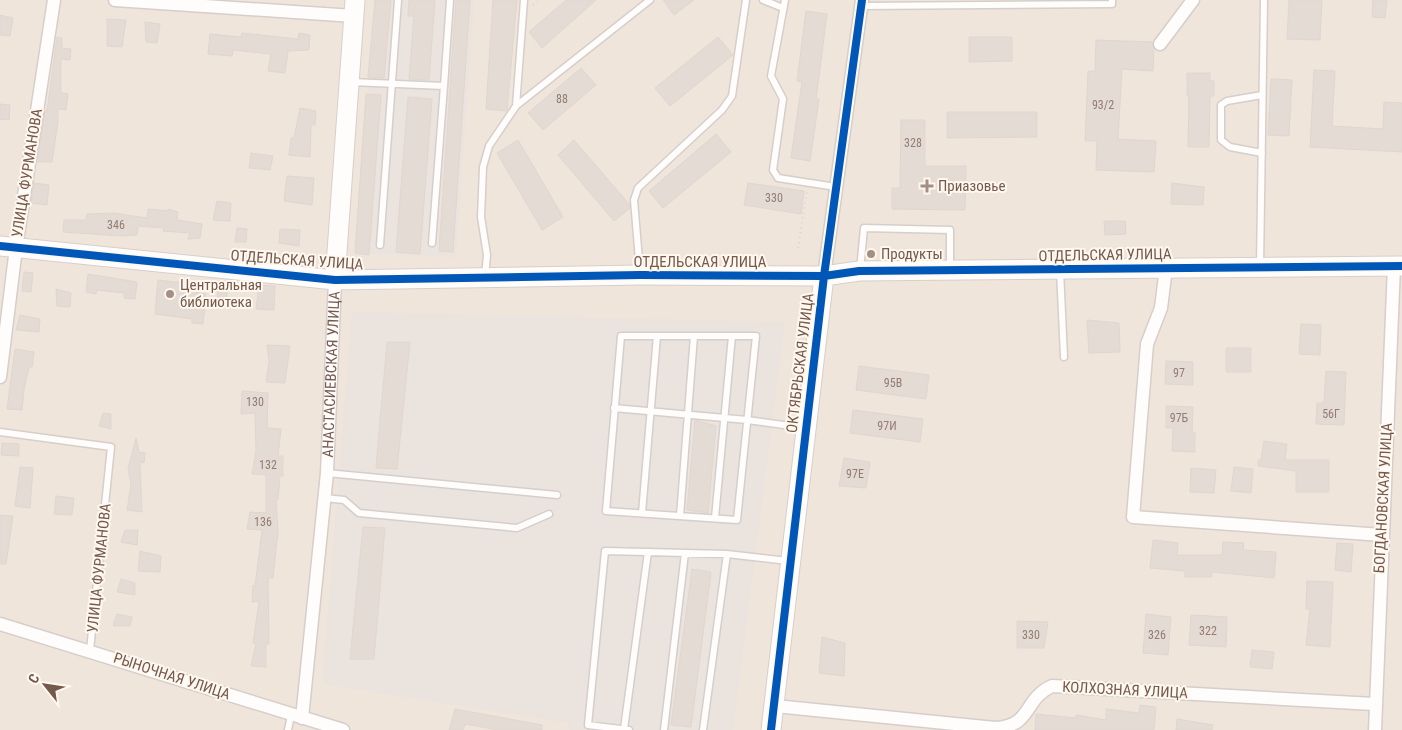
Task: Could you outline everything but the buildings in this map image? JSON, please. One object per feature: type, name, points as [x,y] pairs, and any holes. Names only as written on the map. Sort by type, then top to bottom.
[{"type":"street","name":"УЛИЦА ФУРМАНОВА","points":[[0,377],[8,247],[54,0]]},
{"type":"street","points":[[115,0],[355,8]]},
{"type":"street","points":[[1160,44],[1193,0]]},
{"type":"street","name":"ОКТЯБРЬСКАЯ УЛИЦА","points":[[771,730],[789,561],[824,276],[862,3]]},
{"type":"street","name":"АНАСТАСИЕВСКАЯ УЛИЦА","points":[[296,716],[325,498],[335,280],[355,8]]},
{"type":"street","name":"ОТДЕЛЬСКАЯ УЛИЦА","points":[[8,247],[335,280],[640,275],[824,276],[859,271],[1398,266]]},
{"type":"street","name":"БОГДАНОВСКАЯ УЛИЦА","points":[[1375,730],[1374,704],[1382,535],[1398,266]]},
{"type":"street","points":[[1166,268],[1160,308],[1147,344],[1133,517],[1382,535]]},
{"type":"street","name":"РЫНОЧНАЯ УЛИЦА","points":[[0,624],[90,650],[343,730]]},
{"type":"street","name":"КОЛХОЗНАЯ УЛИЦА","points":[[775,706],[995,728],[1010,727],[1022,719],[1040,692],[1052,686],[1374,704]]},
{"type":"lane","points":[[380,245],[398,0]]},
{"type":"lane","points":[[432,243],[450,0]]},
{"type":"lane","points":[[516,106],[524,0]]},
{"type":"lane","points":[[485,278],[487,256],[481,217],[483,167],[489,146],[516,106],[650,0]]},
{"type":"lane","points":[[640,275],[634,200],[638,188],[722,110],[732,96],[746,0]]},
{"type":"lane","points":[[763,0],[783,8]]},
{"type":"lane","points":[[784,0],[771,76],[783,99],[772,170],[778,178],[836,187]]},
{"type":"lane","points":[[862,3],[1112,4],[1112,0]]},
{"type":"lane","points":[[1260,267],[1264,0]]},
{"type":"lane","points":[[350,82],[444,86]]},
{"type":"lane","points":[[1262,95],[1227,101],[1221,105],[1221,140],[1230,147],[1262,153]]},
{"type":"lane","points":[[859,271],[864,228],[950,230],[950,270]]},
{"type":"lane","points":[[1060,269],[1064,356]]},
{"type":"lane","points":[[621,336],[694,336],[756,336],[737,520],[606,511],[621,336]]},
{"type":"lane","points":[[642,513],[657,336]]},
{"type":"lane","points":[[680,516],[694,336]]},
{"type":"lane","points":[[716,518],[723,418],[732,336]]},
{"type":"lane","points":[[614,408],[747,420],[806,428]]},
{"type":"lane","name":"УЛИЦА ФУРМАНОВА","points":[[0,432],[111,447],[90,650]]},
{"type":"lane","points":[[327,473],[557,495]]},
{"type":"lane","points":[[325,498],[344,500],[359,513],[517,528],[549,514]]},
{"type":"lane","points":[[629,730],[588,725],[605,551],[727,554],[789,561]]},
{"type":"lane","points":[[624,729],[648,552]]},
{"type":"lane","points":[[664,730],[685,553]]},
{"type":"lane","points":[[703,730],[727,554]]},
{"type":"lane","points":[[288,730],[296,716]]},
{"type":"path","points":[[798,248],[807,191],[804,182]]},
{"type":"shaded area","points":[[0,0],[1402,0],[1402,730],[0,730]]},
{"type":"shaded area","points":[[375,0],[474,0],[456,257],[355,253]]},
{"type":"shaded area","points":[[352,312],[785,322],[733,730],[569,730],[569,723],[322,684]]},
{"type":"cycle path","points":[[771,730],[824,276],[862,0]]},
{"type":"cycle path","points":[[0,246],[335,280],[640,275],[824,276],[859,271],[1402,266]]},
{"type":"place","name":"Приазовье","points":[[927,186]]},
{"type":"place","name":"Продукты","points":[[871,254]]},
{"type":"place","name":"Центральная библиотека","points":[[170,294]]}]
